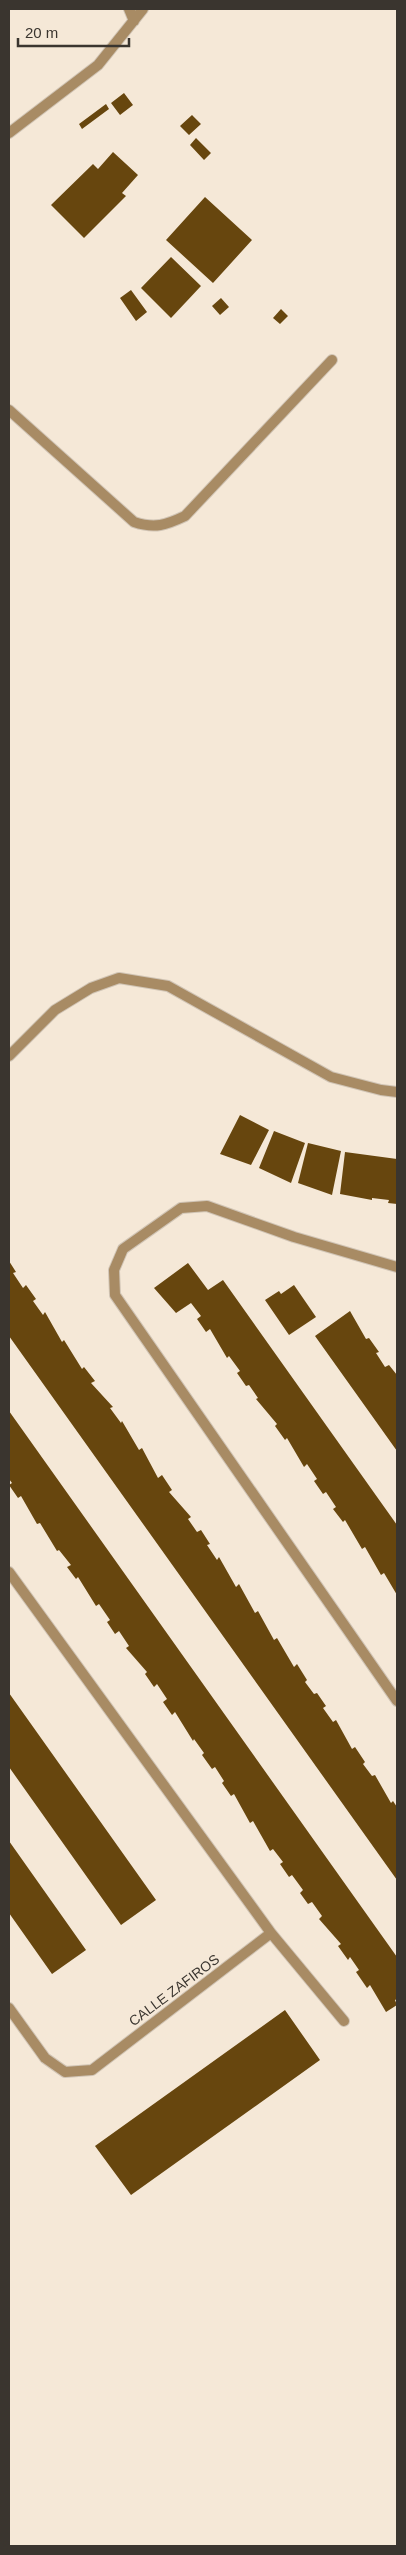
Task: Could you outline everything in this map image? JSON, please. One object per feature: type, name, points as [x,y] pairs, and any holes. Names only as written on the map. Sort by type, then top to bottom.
[{"type":"street","points":[[129,9],[134,21]]},
{"type":"street","points":[[9,133],[98,65],[143,9]]},
{"type":"street","points":[[9,410],[134,522],[149,527],[165,526],[185,516],[332,360]]},
{"type":"street","points":[[9,1056],[55,1010],[90,988],[120,978],[168,986],[331,1076],[382,1090],[397,1092]]},
{"type":"street","points":[[397,1267],[294,1237],[207,1206],[181,1208],[166,1218],[123,1249],[114,1270],[115,1295],[397,1701]]},
{"type":"street","points":[[9,1572],[271,1933],[344,2021]]},
{"type":"street","name":"CALLE ZAFIROS","points":[[9,2008],[45,2058],[64,2072],[92,2070],[271,1933]]},
{"type":"building","points":[[124,93],[133,105],[120,115],[111,103]]},
{"type":"building","points":[[106,104],[109,109],[82,129],[79,124]]},
{"type":"building","points":[[192,115],[201,124],[189,135],[180,126]]},
{"type":"building","points":[[196,138],[211,153],[204,160],[190,145]]},
{"type":"building","points":[[113,152],[138,175],[122,193],[126,196],[84,238],[51,205],[93,164],[98,169]]},
{"type":"building","points":[[205,197],[252,240],[213,283],[166,240]]},
{"type":"building","points":[[171,257],[201,286],[171,318],[141,288]]},
{"type":"building","points":[[131,290],[147,312],[136,321],[120,298]]},
{"type":"building","points":[[221,298],[229,307],[220,315],[212,306]]},
{"type":"building","points":[[281,309],[288,316],[280,324],[273,318]]},
{"type":"building","points":[[240,1115],[269,1130],[251,1165],[220,1154]]},
{"type":"building","points":[[274,1131],[305,1143],[291,1183],[259,1168]]},
{"type":"building","points":[[308,1143],[341,1151],[332,1195],[298,1183]]},
{"type":"building","points":[[345,1152],[397,1159],[397,1204],[388,1203],[389,1200],[372,1198],[372,1200],[340,1194]]},
{"type":"building","points":[[9,1261],[16,1272],[13,1273],[23,1288],[26,1285],[36,1299],[33,1301],[43,1315],[45,1312],[62,1342],[64,1340],[82,1369],[84,1367],[95,1381],[91,1383],[113,1407],[110,1408],[121,1423],[122,1421],[139,1450],[142,1448],[158,1478],[162,1475],[172,1490],[169,1492],[191,1517],[188,1519],[197,1532],[201,1530],[210,1544],[207,1545],[217,1560],[219,1557],[236,1587],[239,1584],[255,1613],[258,1611],[274,1640],[277,1638],[294,1667],[297,1664],[307,1680],[305,1682],[314,1694],[317,1693],[326,1706],[323,1708],[333,1722],[336,1720],[352,1749],[355,1747],[365,1762],[363,1764],[372,1776],[375,1775],[391,1803],[393,1801],[397,1807],[397,1880],[9,1336]]},
{"type":"building","points":[[188,1263],[208,1290],[223,1280],[397,1525],[397,1595],[384,1573],[381,1575],[365,1547],[362,1549],[345,1520],[343,1522],[333,1509],[336,1507],[326,1492],[323,1494],[314,1481],[317,1479],[307,1464],[304,1467],[287,1438],[285,1440],[275,1426],[277,1424],[256,1399],[258,1398],[249,1385],[246,1386],[237,1373],[240,1371],[229,1356],[227,1358],[210,1329],[206,1332],[197,1319],[201,1316],[191,1303],[176,1313],[154,1288]]},
{"type":"building","points":[[294,1285],[316,1317],[289,1335],[265,1300],[279,1291],[281,1294]]},
{"type":"building","points":[[350,1311],[366,1339],[369,1338],[379,1352],[376,1353],[385,1367],[389,1365],[397,1375],[397,1451],[315,1336]]},
{"type":"building","points":[[9,1411],[397,1957],[397,1999],[395,2000],[397,2005],[386,2012],[370,1985],[367,1988],[356,1972],[359,1970],[350,1957],[348,1960],[338,1946],[341,1944],[319,1919],[322,1916],[312,1902],[308,1904],[300,1893],[303,1890],[292,1875],[289,1877],[280,1864],[283,1862],[273,1849],[270,1851],[253,1821],[250,1823],[234,1794],[231,1796],[222,1783],[224,1781],[215,1767],[212,1769],[202,1755],[204,1753],[194,1739],[193,1741],[175,1712],[172,1715],[163,1702],[167,1699],[157,1684],[154,1687],[145,1674],[147,1672],[126,1648],[129,1646],[119,1631],[115,1634],[107,1622],[110,1620],[99,1604],[96,1606],[78,1577],[76,1579],[67,1567],[71,1565],[59,1550],[57,1551],[40,1523],[37,1524],[21,1496],[18,1498],[9,1485],[12,1483],[9,1479]]},
{"type":"building","points":[[9,1693],[156,1900],[121,1925],[9,1767]]},
{"type":"building","points":[[9,1841],[86,1950],[52,1974],[9,1913]]},
{"type":"building","points":[[285,2010],[320,2060],[131,2195],[95,2146]]}]
